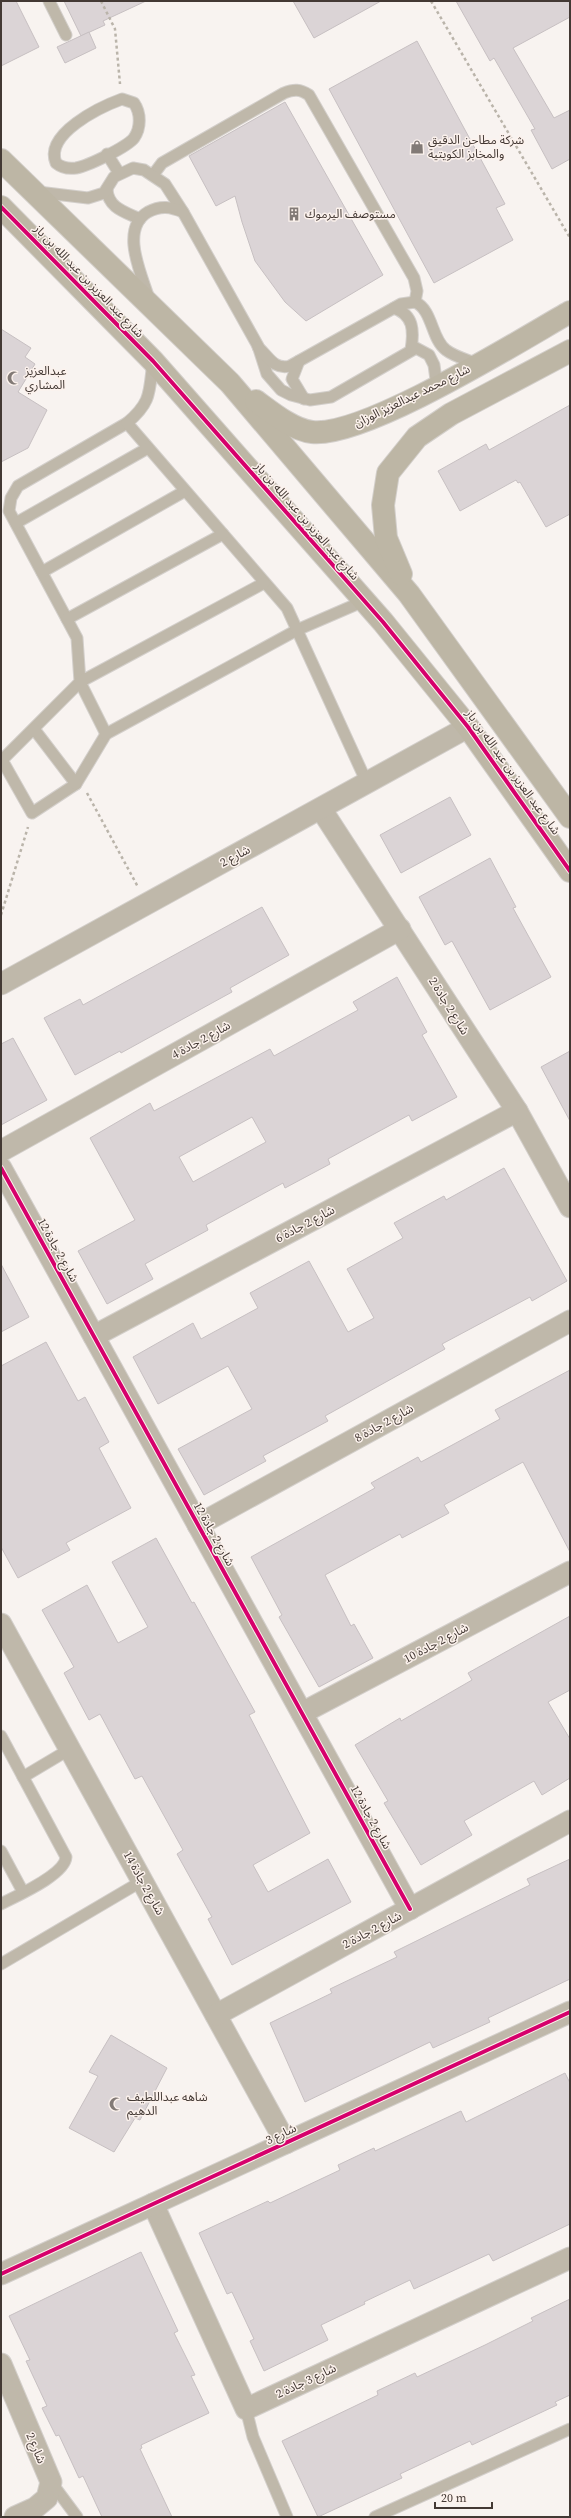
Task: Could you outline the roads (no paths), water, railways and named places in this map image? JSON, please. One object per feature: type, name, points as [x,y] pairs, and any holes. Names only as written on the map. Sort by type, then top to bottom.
[{"type":"street","name":"شارع عبد العزيز بن عبد الله بن باز","points":[[1,160],[230,383],[409,594],[570,817]]},
{"type":"street","name":"شارع عبد العزيز بن عبد الله بن باز","points":[[1,207],[152,361],[364,601],[468,727],[570,871]]},
{"type":"street","points":[[1,224],[31,236]]},
{"type":"street","name":"شارع محمد عبدالعزيز الوزان","points":[[230,383],[282,420],[312,432],[352,426],[437,387],[570,312]]},
{"type":"street","points":[[409,594],[386,538],[383,505],[388,473],[417,437],[451,414],[570,351]]},
{"type":"street","points":[[437,387],[439,403],[451,414]]},
{"type":"street","name":"شارع 2","points":[[1,984],[468,727]]},
{"type":"street","name":"شارع 2 جادة 2","points":[[321,809],[517,1112],[570,1207]]},
{"type":"street","name":"شارع 2 جادة 4","points":[[1,1151],[400,929]]},
{"type":"street","name":"شارع 2 جادة 6","points":[[94,1336],[517,1112]]},
{"type":"street","name":"شارع 2 جادة 12","points":[[1,1168],[410,1909]]},
{"type":"street","name":"شارع 2 جادة 8","points":[[198,1525],[570,1321]]},
{"type":"street","name":"شارع 2 جادة 10","points":[[302,1714],[570,1572]]},
{"type":"street","name":"شارع 2 جادة 14","points":[[1,1624],[286,2143]]},
{"type":"street","name":"شارع 2 جادة 2","points":[[216,2015],[570,1822]]},
{"type":"street","name":"شارع 3","points":[[1,2274],[570,2012]]},
{"type":"street","points":[[153,2204],[246,2409]]},
{"type":"street","name":"شارع 3 جادة 2","points":[[246,2409],[570,2258]]},
{"type":"street","name":"شارع 2","points":[[1,2364],[51,2482]]},
{"type":"street","points":[[15,2517],[35,2508],[47,2498],[51,2482]]},
{"type":"lane","points":[[49,1],[66,35]]},
{"type":"lane","points":[[153,175],[162,163],[284,93],[292,90],[304,91],[309,95],[414,278],[417,292],[415,302]]},
{"type":"lane","points":[[122,99],[129,99],[138,108],[137,130],[129,143],[107,154],[74,168],[61,167],[54,157],[57,142],[69,128],[122,99]]},
{"type":"lane","points":[[107,154],[119,173]]},
{"type":"lane","points":[[34,192],[88,198],[104,193],[111,181],[119,173],[130,168],[138,168],[153,175],[168,187],[184,212],[258,346],[277,367],[282,368],[299,361],[407,302],[415,302],[425,311],[439,343],[446,350],[478,364]]},
{"type":"lane","points":[[107,189],[109,200],[114,206],[140,219]]},
{"type":"lane","points":[[152,307],[135,249],[134,233],[140,219],[149,212],[164,206],[184,212]]},
{"type":"lane","points":[[394,308],[406,313],[412,325],[411,350]]},
{"type":"lane","points":[[258,346],[263,364],[273,382],[281,390],[304,399],[317,400],[331,397],[411,350],[420,349],[429,355],[434,365],[437,387]]},
{"type":"lane","points":[[106,734],[80,682],[77,638],[9,511],[11,498],[18,486],[127,423],[143,410],[148,397],[152,361]]},
{"type":"lane","points":[[299,361],[292,379],[294,386],[304,399]]},
{"type":"lane","points":[[127,423],[287,608],[367,782]]},
{"type":"lane","points":[[16,523],[148,448]]},
{"type":"lane","points":[[42,572],[185,491]]},
{"type":"lane","points":[[67,619],[223,534]]},
{"type":"lane","points":[[264,583],[80,682],[2,760],[32,813],[78,782],[106,734],[297,630],[364,601]]},
{"type":"lane","points":[[34,729],[78,782]]},
{"type":"lane","points":[[1,1736],[66,1857],[66,1862],[58,1872],[1,1904]]},
{"type":"lane","points":[[23,1777],[70,1749]]},
{"type":"lane","points":[[1,1851],[24,1892]]},
{"type":"lane","points":[[1,1964],[142,1880]]},
{"type":"lane","points":[[246,2409],[253,2437],[287,2517]]},
{"type":"lane","points":[[375,2517],[570,2429]]},
{"type":"lane","points":[[51,2482],[77,2517]]},
{"type":"place","name":"شركة مطاحن الدقيق والمخابز الكويتية","points":[[417,147]]},
{"type":"place","name":"مستوصف اليرموك","points":[[294,214]]},
{"type":"place","name":"عبدالعزيز المشاري","points":[[14,378]]},
{"type":"place","name":"شاهه عبداللطيف الدهيم","points":[[116,2104]]}]
